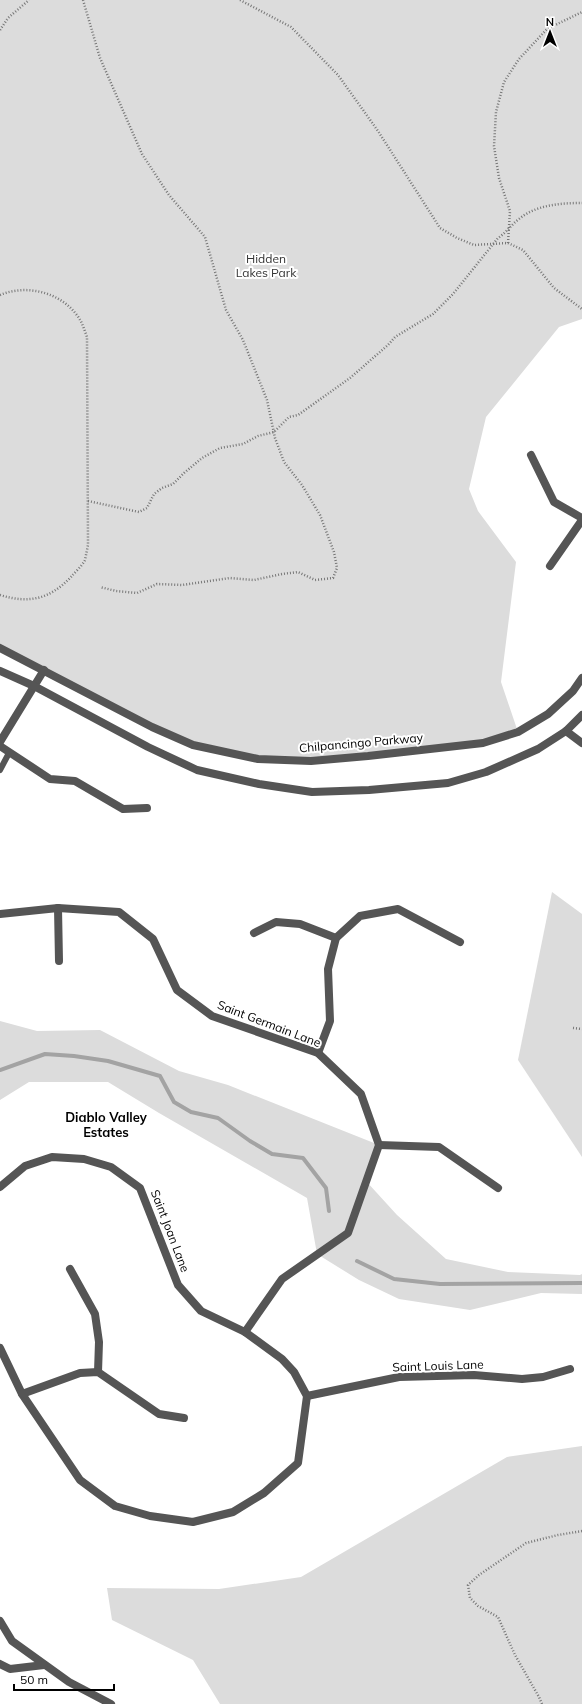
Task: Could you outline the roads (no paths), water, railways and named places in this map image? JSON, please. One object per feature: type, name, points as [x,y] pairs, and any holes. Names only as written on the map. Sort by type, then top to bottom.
[{"type":"street","points":[[531,455],[554,502],[582,519],[550,566]]},
{"type":"street","name":"Chilpancingo Parkway","points":[[0,648],[152,727],[193,745],[258,759],[311,761],[483,743],[518,732],[548,714],[573,691],[582,678]]},
{"type":"street","points":[[0,742],[44,670]]},
{"type":"street","points":[[0,671],[34,686],[148,747],[197,770],[259,784],[312,792],[369,790],[448,783],[486,772],[532,752],[566,731],[582,715]]},
{"type":"street","points":[[566,731],[582,742]]},
{"type":"street","points":[[0,746],[50,779],[75,781],[123,809],[147,808]]},
{"type":"street","points":[[58,908],[59,961]]},
{"type":"street","name":"Saint Germain Lane","points":[[0,914],[58,908],[118,912],[153,939],[176,990],[212,1016],[318,1053],[361,1094],[379,1145]]},
{"type":"street","points":[[318,1053],[330,1021],[328,969],[336,938],[360,916],[398,909],[460,942]]},
{"type":"street","points":[[254,933],[276,922],[300,924],[336,938]]},
{"type":"street","points":[[0,1348],[22,1394],[80,1480],[115,1506],[150,1516],[193,1522],[233,1512],[264,1493],[298,1463],[307,1396],[294,1372],[282,1359],[245,1332],[282,1279],[348,1233],[379,1145],[439,1148],[498,1188]]},
{"type":"street","name":"Saint Joan Lane","points":[[0,1188],[25,1166],[52,1157],[84,1159],[111,1167],[140,1188],[178,1285],[201,1311],[245,1332]]},
{"type":"street","points":[[70,1269],[95,1314],[99,1342],[98,1372]]},
{"type":"street","name":"Saint Louis Lane","points":[[307,1396],[399,1376],[474,1375],[522,1379],[543,1376],[570,1369]]},
{"type":"street","points":[[22,1394],[80,1373],[98,1372],[159,1414],[184,1418]]},
{"type":"street","points":[[0,1621],[12,1641],[44,1665],[69,1682],[111,1704]]},
{"type":"street","points":[[0,1664],[10,1669],[44,1665]]},
{"type":"lane","points":[[0,770],[9,753]]},
{"type":"waterway","points":[[0,1070],[45,1054],[74,1056],[108,1061],[160,1076],[174,1102],[191,1112],[218,1118],[250,1141],[272,1154],[303,1158],[326,1188],[329,1211]]},
{"type":"waterway","points":[[357,1261],[394,1279],[440,1284],[582,1283]]},
{"type":"district","name":"Diablo Valley Estates","points":[[106,1124]]},
{"type":"park label","name":"Hidden Lakes Park","points":[[266,266]]}]
